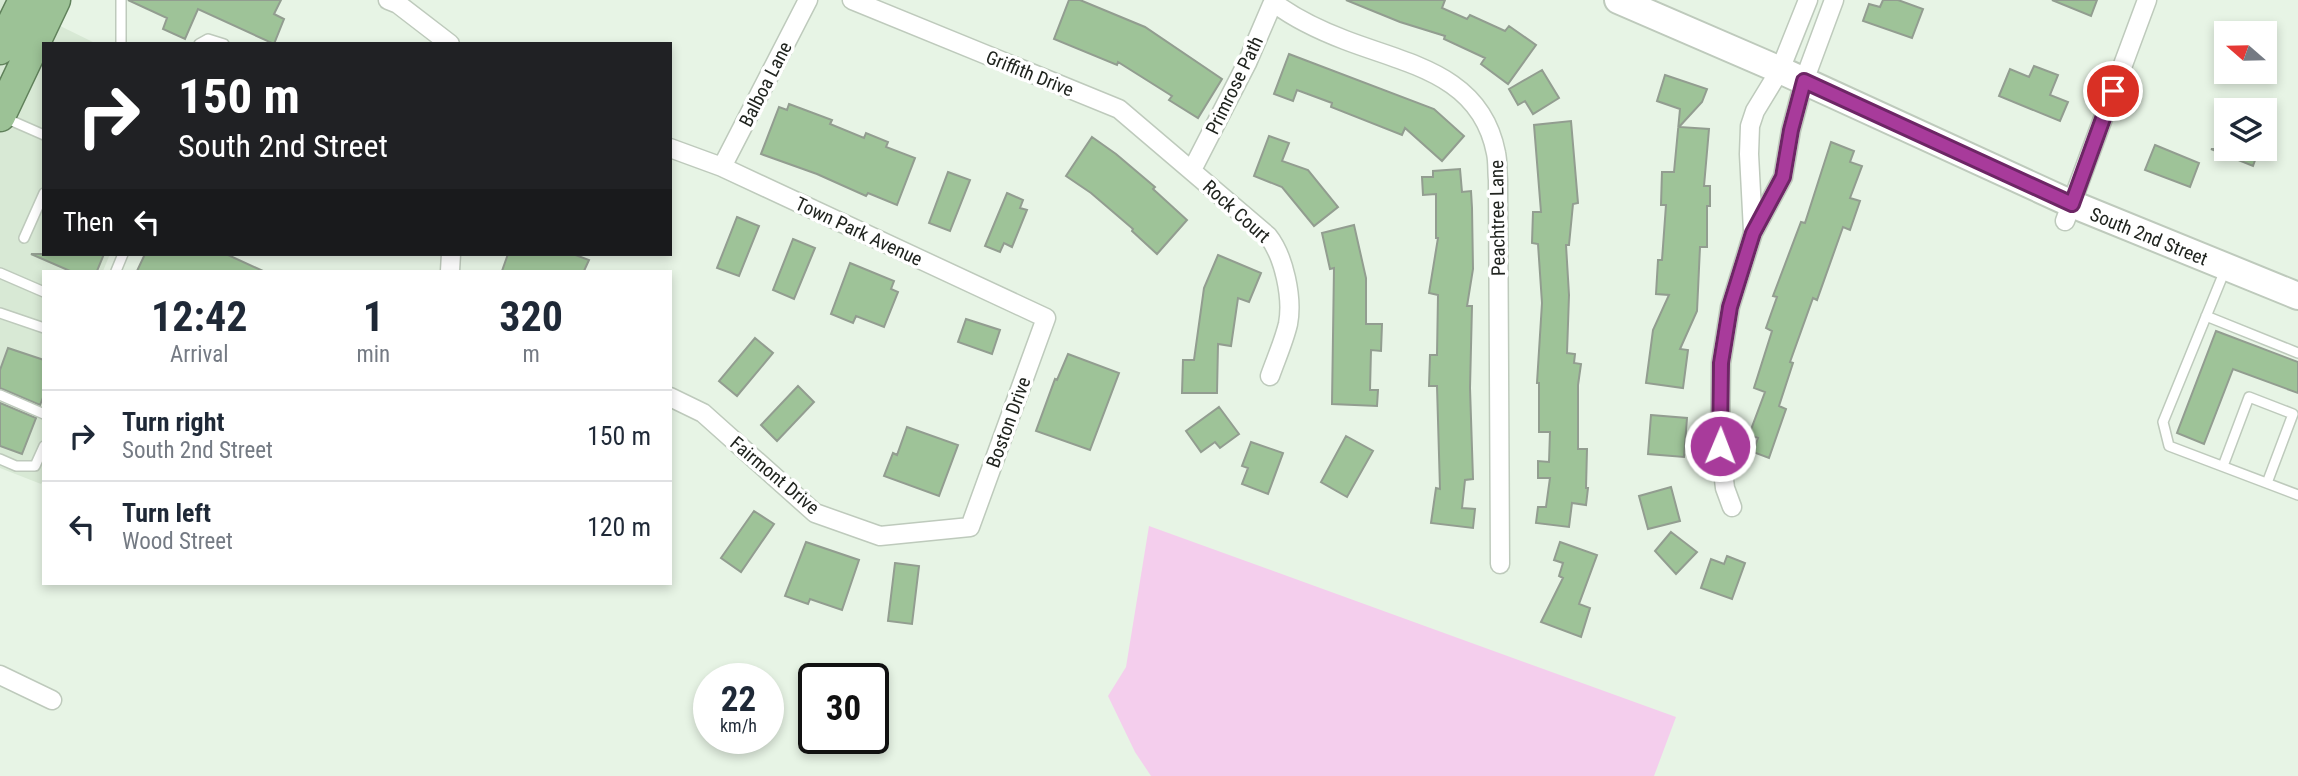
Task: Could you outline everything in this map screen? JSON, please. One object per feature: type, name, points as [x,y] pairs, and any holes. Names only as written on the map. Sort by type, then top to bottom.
[{"type":"highway","points":[[0,50],[24,0]]},
{"type":"highway","points":[[1,111],[55,0]]},
{"type":"main road","name":"South 2nd Street","points":[[1618,0],[1804,81],[2068,213],[2298,296]]},
{"type":"street","points":[[388,0],[447,42]]},
{"type":"street","name":"Balboa Lane","points":[[722,167],[808,0]]},
{"type":"street","name":"Griffith Drive","points":[[852,0],[1119,109],[1192,170]]},
{"type":"street","points":[[1753,233],[1750,126],[1755,111],[1780,70],[1808,0]]},
{"type":"street","points":[[1732,507],[1725,488],[1720,446],[1721,363],[1730,307],[1753,233],[1783,177],[1791,130],[1804,81],[1834,0]]},
{"type":"street","points":[[2068,213],[2147,0]]},
{"type":"street","name":"Primrose Path","points":[[1192,170],[1241,74],[1274,1]]},
{"type":"street","name":"Peachtree Lane","points":[[1274,1],[1295,18],[1443,78],[1459,89],[1471,103],[1490,135],[1496,153],[1498,180],[1500,564]]},
{"type":"street","name":"Town Park Avenue","points":[[672,149],[722,167],[1046,318]]},
{"type":"street","name":"Rock Court","points":[[1192,170],[1268,236],[1278,248],[1288,294],[1288,323],[1270,376]]},
{"type":"street","name":"Boston Drive","points":[[970,527],[1046,318]]},
{"type":"street","name":"Fairmont Drive","points":[[672,398],[703,414],[815,513],[880,536],[970,527]]},
{"type":"street","points":[[0,675],[52,700]]},
{"type":"lane","points":[[121,0],[121,42]]},
{"type":"lane","points":[[1,111],[12,121],[42,134]]},
{"type":"lane","points":[[24,239],[42,198]]},
{"type":"lane","points":[[2226,268],[2163,422],[2169,446],[2298,495]]},
{"type":"lane","points":[[0,273],[42,291]]},
{"type":"lane","points":[[0,313],[42,327]]},
{"type":"lane","points":[[2206,316],[2298,353]]},
{"type":"lane","points":[[0,395],[42,413]]},
{"type":"lane","points":[[2222,466],[2249,397],[2260,401],[2293,414],[2267,483]]},
{"type":"lane","points":[[0,459],[16,466],[35,467],[42,451]]},
{"type":"shaded area","points":[[0,0],[7,0],[93,42],[42,42],[42,256],[109,256],[103,270],[42,270],[42,482],[0,468]]},
{"type":"shaded area","points":[[1149,526],[1676,717],[1654,776],[1151,776],[1135,752],[1108,696],[1126,667]]},
{"type":"building","points":[[128,0],[281,0],[274,14],[284,19],[275,42],[270,42],[198,9],[185,39],[163,29],[167,18]]},
{"type":"building","points":[[1069,0],[1080,0],[1145,27],[1222,79],[1198,118],[1169,100],[1172,96],[1118,62],[1117,65],[1054,39]]},
{"type":"building","points":[[1346,0],[1445,0],[1442,8],[1467,19],[1470,15],[1505,31],[1509,26],[1536,45],[1508,84],[1481,64],[1485,58],[1444,39],[1445,36],[1400,22]]},
{"type":"building","points":[[1883,0],[1898,0],[1923,9],[1912,38],[1863,21],[1869,4],[1880,7]]},
{"type":"building","points":[[2052,0],[2097,0],[2091,16]]},
{"type":"building","points":[[1289,54],[1434,109],[1464,136],[1442,161],[1405,128],[1402,135],[1331,107],[1332,103],[1297,90],[1293,101],[1274,94]]},
{"type":"building","points":[[2034,66],[2058,75],[2050,95],[2068,102],[2060,121],[1999,96],[2010,69],[2029,77]]},
{"type":"building","points":[[1542,70],[1559,98],[1533,114],[1525,101],[1518,105],[1509,89]]},
{"type":"building","points":[[1665,75],[1707,89],[1702,102],[1679,127],[1709,129],[1704,186],[1710,186],[1707,247],[1700,247],[1697,311],[1680,349],[1688,350],[1683,388],[1646,383],[1653,330],[1669,295],[1656,294],[1658,260],[1662,260],[1666,205],[1661,205],[1662,172],[1674,172],[1680,109],[1657,101]]},
{"type":"building","points":[[789,104],[832,120],[830,124],[864,138],[866,133],[888,142],[886,147],[915,158],[897,205],[868,193],[866,196],[817,174],[761,154],[779,107],[787,110]]},
{"type":"building","points":[[1571,121],[1578,203],[1573,204],[1569,245],[1566,245],[1569,295],[1567,353],[1575,354],[1574,363],[1581,364],[1578,385],[1578,449],[1587,449],[1588,488],[1586,505],[1572,503],[1569,527],[1536,523],[1538,507],[1546,507],[1550,478],[1538,478],[1538,461],[1549,462],[1550,432],[1539,432],[1537,383],[1542,303],[1538,244],[1532,243],[1533,212],[1541,212],[1534,125]]},
{"type":"building","points":[[1269,136],[1289,143],[1282,161],[1308,170],[1338,207],[1314,226],[1282,187],[1254,176]]},
{"type":"building","points":[[1092,137],[1155,187],[1153,189],[1187,220],[1157,254],[1091,193],[1066,176]]},
{"type":"building","points":[[1831,142],[1854,151],[1850,162],[1862,166],[1850,198],[1860,201],[1850,230],[1843,227],[1817,300],[1813,298],[1790,362],[1793,363],[1779,406],[1786,409],[1769,458],[1753,452],[1758,438],[1749,435],[1765,392],[1754,388],[1772,331],[1766,328],[1777,297],[1773,296],[1801,222],[1805,223]]},
{"type":"building","points":[[2155,145],[2199,163],[2190,187],[2145,170]]},
{"type":"building","points":[[2241,161],[2255,161],[2253,166]]},
{"type":"building","points":[[1460,169],[1462,192],[1471,191],[1472,208],[1473,269],[1467,306],[1472,306],[1470,388],[1473,479],[1465,480],[1462,508],[1475,509],[1473,528],[1431,523],[1436,488],[1440,489],[1437,386],[1429,386],[1430,355],[1437,355],[1438,295],[1429,293],[1438,238],[1436,194],[1423,195],[1422,177],[1433,177],[1433,171]]},
{"type":"building","points":[[948,172],[970,180],[950,231],[929,223]]},
{"type":"building","points":[[1007,193],[1023,200],[1020,208],[1027,210],[1012,247],[1004,243],[1000,252],[985,246]]},
{"type":"building","points":[[737,217],[759,226],[739,276],[717,268]]},
{"type":"building","points":[[1354,225],[1366,278],[1366,324],[1382,324],[1381,351],[1371,350],[1370,390],[1378,390],[1377,406],[1332,404],[1334,268],[1330,269],[1322,233]]},
{"type":"building","points":[[793,239],[815,248],[794,299],[773,290]]},
{"type":"building","points":[[31,254],[103,256],[97,270],[68,270]]},
{"type":"building","points":[[1218,255],[1261,273],[1249,302],[1238,298],[1231,346],[1218,344],[1217,393],[1182,393],[1183,360],[1194,360],[1204,288]]},
{"type":"building","points":[[144,256],[230,256],[261,270],[137,270]]},
{"type":"building","points":[[507,256],[578,256],[589,260],[584,270],[502,270]]},
{"type":"building","points":[[850,263],[894,281],[891,289],[898,292],[884,327],[856,316],[853,323],[831,314]]},
{"type":"building","points":[[966,319],[1000,330],[992,354],[958,342]]},
{"type":"building","points":[[2216,331],[2298,362],[2298,393],[2233,369],[2204,444],[2177,433]]},
{"type":"building","points":[[755,338],[773,353],[737,396],[719,381]]},
{"type":"building","points":[[8,348],[42,359],[40,405],[0,388],[0,370]]},
{"type":"building","points":[[1068,354],[1119,373],[1090,450],[1036,431],[1055,379],[1057,380]]},
{"type":"building","points":[[798,386],[814,402],[777,441],[761,425]]},
{"type":"building","points":[[0,403],[36,418],[22,454],[0,446]]},
{"type":"building","points":[[1219,407],[1239,434],[1220,448],[1215,442],[1201,452],[1186,431]]},
{"type":"building","points":[[1651,415],[1687,418],[1684,457],[1648,454]]},
{"type":"building","points":[[907,427],[958,445],[939,496],[884,476],[893,453],[897,455]]},
{"type":"building","points":[[1346,436],[1373,451],[1347,497],[1321,482]]},
{"type":"building","points":[[1251,442],[1283,453],[1268,494],[1242,484],[1248,468],[1242,466]]},
{"type":"building","points":[[1671,487],[1680,521],[1648,529],[1639,496]]},
{"type":"building","points":[[754,511],[774,524],[741,572],[721,558]]},
{"type":"building","points":[[1671,532],[1697,552],[1676,574],[1655,551]]},
{"type":"building","points":[[806,542],[859,560],[842,610],[810,599],[808,604],[785,596]]},
{"type":"building","points":[[1560,542],[1597,555],[1579,604],[1590,608],[1581,637],[1541,622],[1563,578],[1559,576],[1563,563],[1554,560]]},
{"type":"building","points":[[1727,556],[1745,563],[1732,599],[1701,588],[1711,559],[1724,564]]},
{"type":"building","points":[[895,563],[919,566],[912,624],[888,621]]},
{"type":"route","points":[[1720,446],[1721,363],[1730,307],[1753,233],[1783,177],[1791,130],[1804,81],[2072,204],[2113,91]]}]
